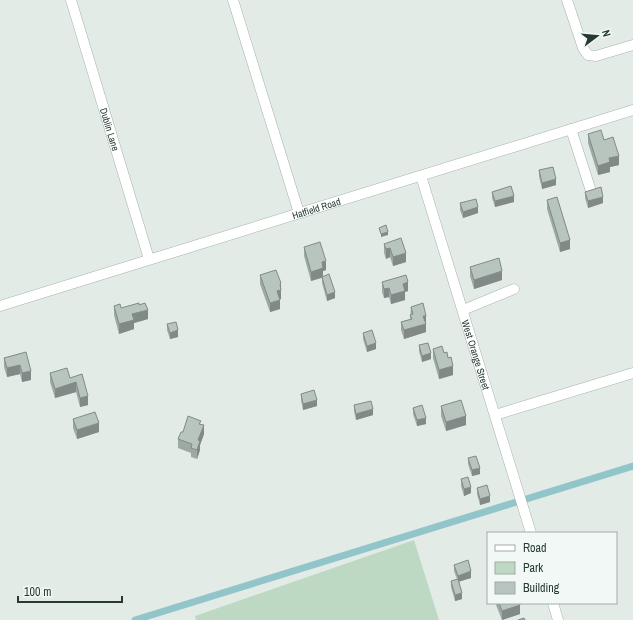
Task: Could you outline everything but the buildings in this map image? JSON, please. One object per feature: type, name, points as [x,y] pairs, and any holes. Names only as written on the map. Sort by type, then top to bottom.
[{"type":"street","name":"Dublin Lane","points":[[71,0],[149,259]]},
{"type":"street","points":[[233,0],[299,213]]},
{"type":"street","points":[[567,0],[583,48],[588,55],[596,56],[633,45]]},
{"type":"street","name":"Hatfield Road","points":[[0,306],[633,110]]},
{"type":"street","points":[[571,129],[590,188]]},
{"type":"street","name":"West Orange Street","points":[[421,176],[531,532]]},
{"type":"street","points":[[462,310],[514,289]]},
{"type":"street","points":[[495,415],[633,373]]},
{"type":"street","points":[[553,604],[558,620]]},
{"type":"green space","points":[[414,540],[439,620],[196,620],[195,616]]},
{"type":"waterway","points":[[135,620],[633,466]]}]
